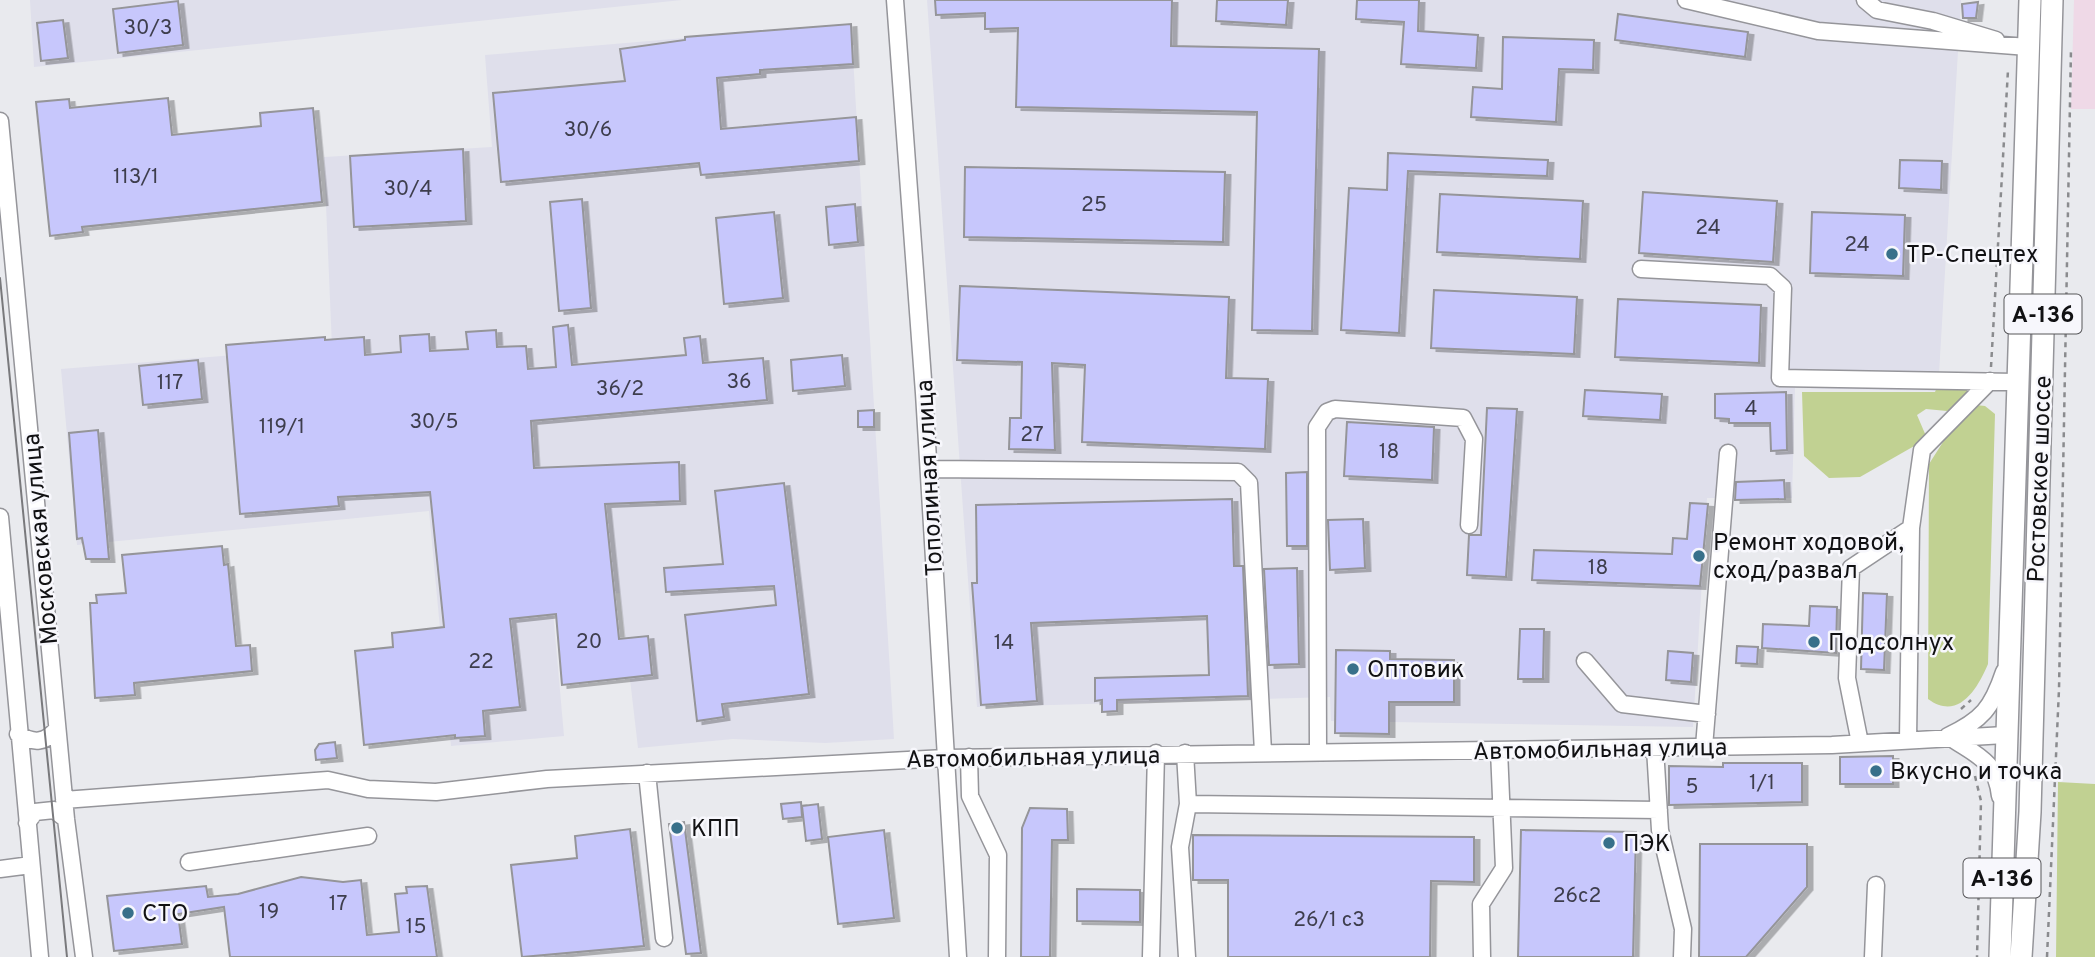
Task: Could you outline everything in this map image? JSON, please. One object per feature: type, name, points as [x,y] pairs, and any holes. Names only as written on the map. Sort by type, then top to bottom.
[{"type":"main road","name":"Ростовское шоссе","points":[[2000,957],[2016,382],[2015,46],[2030,0]]},
{"type":"main road","name":"Ростовское шоссе","points":[[2021,957],[2032,734],[2052,0]]},
{"type":"main road","points":[[2005,735],[2032,734]]},
{"type":"street","name":"Тополиная улица","points":[[895,0],[929,469],[958,957]]},
{"type":"street","points":[[1686,0],[1818,31],[2015,46]]},
{"type":"street","points":[[1865,0],[1877,10],[1984,34],[2015,46]]},
{"type":"street","name":"Московская улица","points":[[0,121],[64,800],[84,957]]},
{"type":"street","points":[[1641,269],[1770,276],[1783,288],[1780,378],[2016,382]]},
{"type":"street","points":[[1908,740],[1911,528],[1923,450],[1990,381]]},
{"type":"street","points":[[1318,752],[1317,427],[1320,418],[1335,409],[1463,418],[1474,439],[1469,525]]},
{"type":"street","points":[[1704,747],[1728,453]]},
{"type":"street","points":[[929,469],[1238,472],[1245,477],[1249,483],[1263,752]]},
{"type":"street","name":"Московская улица","points":[[0,517],[40,957]]},
{"type":"street","points":[[1860,743],[1847,678],[1851,568],[1911,528]]},
{"type":"street","points":[[1585,661],[1622,704],[1707,714]]},
{"type":"street","points":[[1948,736],[1968,728],[1992,703],[2007,662]]},
{"type":"street","points":[[18,734],[30,741],[44,740],[57,729]]},
{"type":"street","name":"Автомобильная улица","points":[[64,800],[328,780],[368,789],[436,792],[547,779],[969,757],[1704,747],[1832,749],[1860,743],[1948,736],[2005,735]]},
{"type":"street","points":[[1948,736],[1983,756],[1995,774],[2003,823]]},
{"type":"street","points":[[1655,748],[1660,830],[1683,929],[1682,957]]},
{"type":"street","points":[[1482,957],[1481,904],[1504,868],[1499,750]]},
{"type":"street","points":[[1185,753],[1188,804],[1181,847],[1187,957]]},
{"type":"street","points":[[1151,957],[1156,754]]},
{"type":"street","points":[[969,757],[970,796],[998,855],[998,957]]},
{"type":"street","points":[[647,773],[664,938]]},
{"type":"street","points":[[1188,804],[1659,810]]},
{"type":"street","points":[[27,823],[35,812],[54,810],[66,819]]},
{"type":"street","points":[[189,862],[369,836]]},
{"type":"street","points":[[0,869],[31,865]]},
{"type":"street","points":[[1874,957],[1876,885]]},
{"type":"path","points":[[2047,957],[2059,689],[2071,41]]},
{"type":"path","points":[[1990,381],[2015,46]]},
{"type":"path","points":[[1968,766],[1975,776],[1981,801],[1977,957]]},
{"type":"shaded area","points":[[30,0],[682,0],[34,67]]},
{"type":"shaded area","points":[[927,0],[1961,0],[1938,391],[1795,388],[1792,498],[1707,498],[1693,727],[1331,721],[1330,697],[977,707]]},
{"type":"shaded area","points":[[2074,0],[2095,0],[2095,109],[2071,109]]},
{"type":"shaded area","points":[[851,24],[894,739],[825,743],[733,739],[638,748],[620,593],[552,600],[564,736],[451,746],[429,511],[77,545],[61,369],[332,347],[324,157],[492,147],[485,55]]},
{"type":"green space","points":[[1937,387],[1968,387],[1964,401],[1947,411],[1926,409],[1917,415],[1926,436],[1923,441],[1860,477],[1829,478],[1804,456],[1802,392],[1935,392]]},
{"type":"green space","points":[[1976,405],[1985,406],[1995,414],[1988,664],[1978,684],[1965,700],[1948,706],[1928,699],[1929,464],[1950,431]]},
{"type":"green space","points":[[2058,782],[2095,784],[2095,957],[2056,957]]},
{"type":"building","points":[[935,0],[1172,0],[1171,46],[1319,49],[1312,331],[1252,330],[1257,112],[1016,107],[1018,28],[985,29],[985,13],[936,15]]},
{"type":"building","points":[[1217,0],[1288,0],[1286,25],[1216,21]]},
{"type":"building","points":[[1357,0],[1419,0],[1418,31],[1478,35],[1476,68],[1401,64],[1404,22],[1356,19]]},
{"type":"building","points":[[178,1],[183,45],[118,53],[113,9]]},
{"type":"building","points":[[1978,2],[1976,18],[1963,18],[1962,4]]},
{"type":"building","points":[[1618,14],[1748,32],[1745,57],[1615,40]]},
{"type":"building","points":[[63,20],[68,58],[41,61],[37,23]]},
{"type":"building","points":[[851,24],[853,64],[760,70],[760,74],[717,78],[721,129],[856,117],[859,161],[701,175],[699,163],[501,182],[493,93],[625,81],[620,49],[685,40],[685,37]]},
{"type":"building","points":[[1503,37],[1594,40],[1593,70],[1559,69],[1556,122],[1471,117],[1473,87],[1502,89]]},
{"type":"building","points":[[168,98],[172,135],[261,126],[260,113],[313,108],[322,202],[82,227],[83,232],[50,236],[36,102],[69,99],[70,108]]},
{"type":"building","points":[[463,149],[466,221],[354,227],[350,156]]},
{"type":"building","points":[[1388,153],[1548,160],[1547,176],[1408,171],[1399,333],[1341,330],[1349,188],[1387,190]]},
{"type":"building","points":[[1900,160],[1942,161],[1941,190],[1899,188]]},
{"type":"building","points":[[965,167],[1225,172],[1223,242],[964,237]]},
{"type":"building","points":[[1643,192],[1777,201],[1773,262],[1639,253]]},
{"type":"building","points":[[1440,194],[1583,201],[1580,259],[1437,252]]},
{"type":"building","points":[[582,199],[591,308],[559,311],[550,202]]},
{"type":"building","points":[[855,204],[858,242],[829,245],[826,207]]},
{"type":"building","points":[[774,212],[783,298],[724,304],[716,218]]},
{"type":"building","points":[[1812,212],[1905,215],[1903,276],[1810,273]]},
{"type":"building","points":[[960,286],[1229,297],[1226,378],[1268,379],[1265,449],[1082,442],[1085,365],[1052,363],[1055,450],[1009,449],[1010,418],[1021,418],[1022,362],[957,360]]},
{"type":"building","points":[[1434,290],[1577,297],[1574,354],[1431,348]]},
{"type":"building","points":[[1618,299],[1761,305],[1759,363],[1615,357]]},
{"type":"building","points":[[568,325],[572,365],[686,355],[684,338],[700,336],[703,363],[763,358],[767,400],[531,421],[534,468],[679,462],[680,501],[605,504],[619,639],[648,636],[652,675],[562,685],[556,614],[510,619],[520,707],[483,711],[485,736],[455,738],[455,735],[364,745],[355,651],[393,647],[392,633],[444,627],[430,492],[338,497],[339,506],[240,514],[226,345],[325,337],[325,340],[364,337],[365,355],[401,352],[400,336],[429,334],[430,351],[468,349],[466,332],[496,330],[497,347],[526,346],[528,369],[556,367],[553,327]]},
{"type":"building","points":[[842,355],[845,386],[793,391],[791,360]]},
{"type":"building","points":[[198,360],[202,399],[143,405],[139,366]]},
{"type":"building","points":[[1585,390],[1662,394],[1660,420],[1583,416]]},
{"type":"building","points":[[1786,392],[1787,450],[1771,451],[1770,423],[1729,423],[1729,419],[1715,418],[1715,394]]},
{"type":"building","points":[[1487,408],[1517,409],[1506,577],[1467,575],[1469,535],[1481,535]]},
{"type":"building","points":[[874,410],[874,427],[858,427],[858,411]]},
{"type":"building","points":[[1347,422],[1434,427],[1432,480],[1344,476]]},
{"type":"building","points":[[98,430],[109,559],[86,559],[82,538],[77,539],[69,433]]},
{"type":"building","points":[[1307,472],[1307,546],[1287,546],[1286,473]]},
{"type":"building","points":[[1784,480],[1785,499],[1735,500],[1736,482]]},
{"type":"building","points":[[784,483],[809,694],[722,704],[724,717],[697,721],[685,615],[776,605],[774,586],[666,592],[664,568],[723,564],[715,491]]},
{"type":"building","points":[[1232,499],[1234,566],[1243,566],[1248,696],[1117,700],[1117,711],[1102,712],[1102,700],[1095,701],[1095,678],[1209,675],[1207,616],[1031,623],[1037,701],[981,705],[972,583],[977,583],[976,505]]},
{"type":"building","points":[[1690,503],[1708,504],[1700,586],[1532,580],[1534,550],[1672,554],[1673,538],[1687,539]]},
{"type":"building","points":[[1363,519],[1365,568],[1330,570],[1328,520]]},
{"type":"building","points":[[222,546],[224,565],[228,564],[236,646],[250,645],[252,671],[134,683],[135,695],[95,698],[90,603],[97,603],[96,595],[126,593],[122,555]]},
{"type":"building","points":[[1297,568],[1299,664],[1269,665],[1264,569]]},
{"type":"building","points":[[1863,593],[1887,594],[1884,670],[1861,669]]},
{"type":"building","points":[[1810,606],[1837,607],[1836,653],[1762,648],[1763,624],[1809,626]]},
{"type":"building","points":[[1520,629],[1544,629],[1543,679],[1518,679]]},
{"type":"building","points":[[1737,646],[1758,647],[1757,664],[1736,663]]},
{"type":"building","points":[[1336,650],[1390,651],[1390,659],[1454,660],[1454,702],[1389,702],[1389,734],[1335,733]]},
{"type":"building","points":[[1668,651],[1693,653],[1691,682],[1666,680]]},
{"type":"building","points":[[335,742],[337,758],[316,760],[315,750],[319,744]]},
{"type":"building","points":[[1893,756],[1893,784],[1840,784],[1840,757]]},
{"type":"building","points":[[1723,763],[1802,763],[1802,802],[1669,805],[1669,766],[1723,767]]},
{"type":"building","points":[[801,802],[802,817],[783,819],[781,804]]},
{"type":"building","points":[[818,804],[822,839],[806,841],[802,806]]},
{"type":"building","points":[[1030,808],[1067,809],[1068,840],[1052,840],[1050,957],[1021,957],[1022,828]]},
{"type":"building","points":[[684,822],[701,953],[686,954],[669,824]]},
{"type":"building","points":[[630,829],[644,946],[522,957],[511,865],[577,858],[575,836]]},
{"type":"building","points":[[884,830],[894,918],[838,924],[828,837]]},
{"type":"building","points":[[1521,830],[1636,832],[1633,957],[1518,957]]},
{"type":"building","points":[[1193,835],[1474,837],[1474,882],[1431,881],[1430,957],[1228,957],[1228,880],[1193,880]]},
{"type":"building","points":[[1700,844],[1807,844],[1807,887],[1746,957],[1699,957]]},
{"type":"building","points":[[301,877],[343,882],[361,880],[367,935],[399,932],[395,894],[407,893],[406,887],[427,886],[437,957],[230,957],[224,907],[178,914],[182,944],[114,951],[107,896],[206,886],[208,897],[238,894]]},
{"type":"building","points":[[1077,889],[1140,890],[1140,922],[1077,921]]},
{"type":"tram line","points":[[0,278],[67,957]]},
{"type":"place","name":"ТР-Спецтех","points":[[1892,254]]},
{"type":"place","name":"Ремонт ходовой, сход/развал","points":[[1699,556]]},
{"type":"place","name":"Подсолнух","points":[[1814,642]]},
{"type":"place","name":"Оптовик","points":[[1353,669]]},
{"type":"place","name":"Вкусно и точка","points":[[1876,771]]},
{"type":"place","name":"КПП","points":[[677,828]]},
{"type":"place","name":"ПЭК","points":[[1609,843]]},
{"type":"place","name":"СТО","points":[[128,913]]}]
